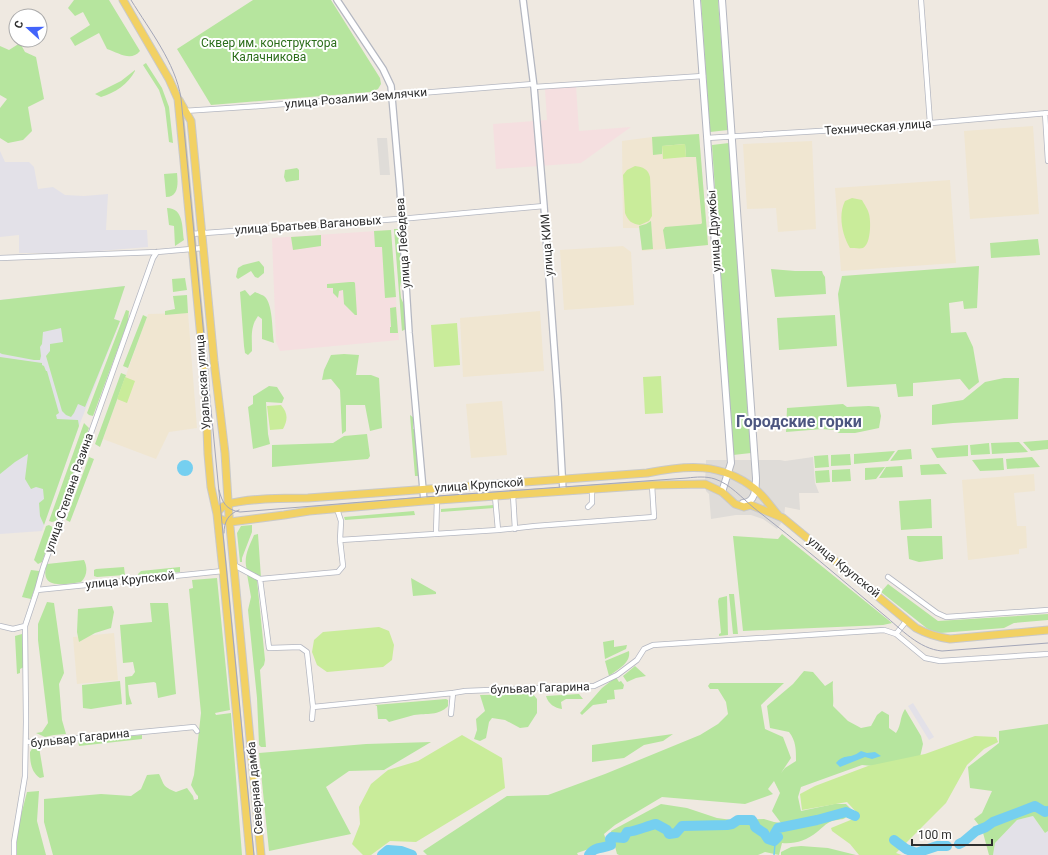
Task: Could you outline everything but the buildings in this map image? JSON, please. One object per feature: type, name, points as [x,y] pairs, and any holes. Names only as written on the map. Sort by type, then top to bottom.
[{"type":"main road","name":"Уральская улица","points":[[123,0],[170,79],[182,112],[192,249],[205,380],[208,454],[211,487],[217,514],[237,722]]},
{"type":"main road","name":"улица Дружбы","points":[[697,0],[731,463],[722,492]]},
{"type":"main road","name":"улица Дружбы","points":[[722,0],[756,490]]},
{"type":"main road","name":"Уральская улица","points":[[182,112],[190,120],[218,404],[225,454],[228,504],[250,721]]},
{"type":"main road","points":[[720,470],[728,467],[731,463]]},
{"type":"main road","name":"улица Крупской","points":[[228,504],[252,500],[308,498],[647,473],[670,469],[706,467],[720,470],[756,490],[779,516],[907,620]]},
{"type":"main road","name":"улица Крупской","points":[[230,522],[309,511],[424,501],[652,485],[705,484],[722,492],[735,504],[744,508],[751,505],[779,516]]},
{"type":"main road","points":[[735,504],[748,503],[751,501],[756,490]]},
{"type":"main road","points":[[228,504],[221,508],[217,514],[220,519],[230,522]]},
{"type":"main road","points":[[907,620],[916,628],[927,633],[950,639],[1048,630]]},
{"type":"main road","name":"Северная дамба","points":[[250,721],[261,855]]},
{"type":"main road","name":"Северная дамба","points":[[237,722],[250,855]]},
{"type":"street","name":"улица Лебедева","points":[[337,0],[383,69],[388,79],[392,95],[402,218],[409,333],[424,501]]},
{"type":"street","name":"улица КИМ","points":[[523,0],[533,85],[544,206],[563,491]]},
{"type":"street","points":[[921,0],[930,123]]},
{"type":"street","name":"улица Розалии Землячки","points":[[182,112],[533,85],[703,76]]},
{"type":"street","name":"Техническая улица","points":[[707,138],[930,123],[1046,113]]},
{"type":"street","points":[[1046,113],[1048,161]]},
{"type":"street","name":"улица Братьев Вагановых","points":[[191,234],[544,206]]},
{"type":"street","points":[[0,258],[157,252],[203,248]]},
{"type":"street","name":"улица Степана Разина","points":[[26,742],[25,626],[43,568],[94,423],[157,252]]},
{"type":"street","points":[[340,540],[515,529],[535,526],[654,517],[652,485]]},
{"type":"street","points":[[588,506],[592,503],[592,489]]},
{"type":"street","points":[[513,495],[515,529]]},
{"type":"street","points":[[495,496],[498,530]]},
{"type":"street","points":[[436,534],[437,500]]},
{"type":"street","points":[[234,565],[260,579],[338,572],[343,566],[340,540],[341,521],[337,509]]},
{"type":"street","name":"улица Крупской","points":[[37,590],[223,571]]},
{"type":"street","points":[[888,577],[937,613],[946,617],[1048,610]]},
{"type":"street","points":[[260,579],[268,648],[300,647],[307,652],[313,707],[312,719]]},
{"type":"street","points":[[896,634],[907,620]]},
{"type":"street","points":[[0,626],[13,629],[25,626]]},
{"type":"street","name":"бульвар Гагарина","points":[[313,707],[465,691],[594,686],[618,675],[637,660],[644,649],[653,644],[884,630],[896,634],[925,658],[940,661],[1048,654]]},
{"type":"street","points":[[451,714],[454,693]]},
{"type":"street","name":"бульвар Гагарина","points":[[14,855],[14,842],[25,776],[26,742],[194,727],[197,731]]},
{"type":"shaded area","points":[[576,86],[579,131],[631,127],[581,163],[496,169],[493,124],[547,120],[545,89]]},
{"type":"shaded area","points":[[1033,126],[1039,214],[970,219],[964,131]]},
{"type":"shaded area","points":[[699,134],[708,245],[642,251],[640,228],[623,228],[622,141],[652,137]]},
{"type":"shaded area","points":[[377,138],[387,138],[390,175],[380,175]]},
{"type":"shaded area","points":[[812,141],[816,229],[778,232],[776,208],[747,209],[743,144]]},
{"type":"shaded area","points":[[0,151],[5,162],[29,162],[34,167],[38,189],[53,187],[65,195],[84,196],[108,194],[106,230],[147,230],[148,247],[75,253],[19,253],[19,235],[0,237]]},
{"type":"shaded area","points":[[950,180],[956,263],[841,271],[835,188]]},
{"type":"shaded area","points":[[391,230],[399,340],[280,351],[276,342],[272,238]]},
{"type":"shaded area","points":[[623,246],[631,252],[634,305],[564,310],[560,250]]},
{"type":"shaded area","points":[[125,286],[114,319],[120,321],[79,426],[42,531],[0,534],[0,300]]},
{"type":"shaded area","points":[[540,311],[544,371],[463,377],[460,318]]},
{"type":"shaded area","points":[[188,313],[197,428],[169,432],[156,459],[103,439],[148,314]]},
{"type":"shaded area","points":[[502,401],[507,455],[471,458],[466,404]]},
{"type":"shaded area","points":[[813,457],[815,483],[819,493],[799,493],[800,510],[785,507],[784,519],[777,529],[763,519],[751,515],[736,515],[711,519],[709,494],[706,491],[705,484],[706,460],[785,461]]},
{"type":"shaded area","points":[[1034,474],[1035,491],[1014,493],[1017,526],[1026,526],[1027,548],[1019,549],[1019,554],[968,560],[962,480]]},
{"type":"shaded area","points":[[114,633],[118,680],[77,684],[73,637]]},
{"type":"shaded area","points":[[913,703],[934,737],[929,740],[908,706]]},
{"type":"shaded area","points":[[1033,816],[1045,833],[1048,831],[1048,855],[993,855],[995,843],[1017,820]]},
{"type":"green space","points":[[74,0],[109,0],[140,51],[133,56],[125,56],[107,49],[99,33],[75,46],[70,38],[90,25],[83,12],[75,16],[68,8]]},
{"type":"green space","name":"Сквер им. конструктора Калачникова","points":[[253,0],[331,0],[380,78],[381,84],[378,89],[371,92],[211,105],[177,49]]},
{"type":"green space","points":[[701,0],[718,0],[728,130],[710,132]]},
{"type":"green space","points":[[0,46],[9,50],[12,48],[23,48],[25,52],[36,57],[44,99],[28,107],[32,131],[23,140],[8,143],[0,138],[0,108],[7,99],[0,95]]},
{"type":"green space","points":[[146,63],[162,88],[169,107],[173,143],[169,142],[165,108],[159,90],[143,65]]},
{"type":"green space","points":[[135,70],[125,84],[111,93],[101,97],[95,94],[121,81]]},
{"type":"green space","points":[[699,134],[708,245],[666,249],[663,230],[665,227],[702,223],[696,157],[686,157],[685,144],[662,146],[662,154],[653,155],[652,137]]},
{"type":"green space","points":[[729,143],[751,453],[733,455],[712,145]]},
{"type":"green space","points":[[685,144],[686,157],[663,159],[662,146]]},
{"type":"green space","points":[[635,166],[645,169],[650,177],[652,216],[649,221],[640,225],[631,222],[625,213],[623,175],[627,170]]},
{"type":"green space","points":[[297,168],[299,170],[299,180],[286,182],[284,177],[285,170]]},
{"type":"green space","points":[[177,173],[177,189],[173,195],[166,197],[164,174]]},
{"type":"green space","points":[[852,198],[862,200],[870,217],[868,242],[863,248],[850,248],[843,231],[841,219],[843,207],[845,201]]},
{"type":"green space","points":[[167,208],[177,211],[181,220],[184,240],[175,246],[174,226],[169,225]]},
{"type":"green space","points":[[651,221],[653,249],[642,250],[639,226]]},
{"type":"green space","points":[[394,229],[399,229],[402,275],[400,288],[401,298],[405,307],[406,329],[402,331]]},
{"type":"green space","points":[[391,230],[396,297],[385,298],[382,247],[375,247],[374,231]]},
{"type":"green space","points":[[321,235],[321,246],[293,250],[291,237]]},
{"type":"green space","points":[[1038,239],[1040,255],[991,258],[990,243]]},
{"type":"green space","points":[[259,261],[264,267],[264,273],[258,278],[255,277],[251,271],[238,279],[236,277],[238,268],[243,265]]},
{"type":"green space","points":[[979,266],[977,308],[964,309],[963,301],[949,303],[951,333],[966,332],[973,347],[979,382],[969,390],[960,379],[913,383],[913,396],[898,397],[896,384],[847,387],[838,294],[842,276]]},
{"type":"green space","points":[[771,269],[822,271],[825,277],[826,294],[775,297]]},
{"type":"green space","points":[[185,278],[187,290],[173,292],[172,279]]},
{"type":"green space","points":[[354,282],[357,315],[355,315],[344,304],[343,290],[339,291],[338,298],[333,293],[333,288],[327,288],[327,284]]},
{"type":"green space","points":[[125,286],[114,319],[120,321],[85,407],[78,404],[71,417],[66,415],[62,411],[46,356],[50,351],[50,344],[63,342],[61,328],[43,332],[42,344],[40,347],[40,360],[2,354],[0,353],[0,300]]},
{"type":"green space","points":[[245,290],[250,296],[255,292],[266,298],[271,313],[274,343],[262,339],[262,319],[258,316],[255,320],[253,328],[252,351],[248,355],[245,353],[244,346],[240,292]]},
{"type":"green space","points":[[187,295],[188,313],[165,315],[165,311],[175,309],[173,296]]},
{"type":"green space","points":[[396,307],[398,333],[390,333],[390,308]]},
{"type":"green space","points":[[126,310],[129,311],[128,321],[93,416],[89,415],[87,413]]},
{"type":"green space","points":[[143,315],[147,317],[128,368],[123,366]]},
{"type":"green space","points":[[835,315],[837,346],[779,350],[777,318]]},
{"type":"green space","points":[[457,323],[460,365],[434,367],[431,325]]},
{"type":"green space","points":[[331,355],[359,355],[356,375],[371,375],[379,378],[382,428],[370,431],[365,405],[346,405],[346,431],[342,434],[340,390],[331,379],[322,380],[324,370]]},
{"type":"green space","points":[[0,357],[42,363],[47,371],[59,413],[56,415],[57,419],[78,420],[79,426],[44,525],[40,516],[39,503],[44,499],[43,489],[36,487],[31,489],[25,479],[28,454],[0,474]]},
{"type":"green space","points":[[121,373],[126,375],[100,447],[95,444]]},
{"type":"green space","points":[[661,376],[663,413],[645,414],[643,377]]},
{"type":"green space","points":[[125,377],[135,381],[127,403],[117,399]]},
{"type":"green space","points":[[1004,378],[1019,378],[1018,419],[932,425],[932,405],[963,400],[985,382]]},
{"type":"green space","points":[[269,386],[277,387],[284,398],[282,403],[266,402],[270,444],[253,449],[248,407],[253,404],[253,396]]},
{"type":"green space","points":[[843,404],[847,407],[879,407],[881,416],[879,428],[855,433],[839,433],[834,430],[822,429],[786,432],[787,408]]},
{"type":"green space","points":[[281,405],[286,414],[285,426],[283,429],[270,430],[267,406]]},
{"type":"green space","points":[[410,415],[415,421],[413,421],[413,429],[415,429],[419,476],[415,476]]},
{"type":"green space","points":[[84,423],[89,428],[56,521],[49,521]]},
{"type":"green space","points":[[367,434],[370,456],[368,459],[272,467],[272,445],[333,443],[344,436]]},
{"type":"green space","points":[[1048,440],[1048,449],[1031,451],[1023,442]]},
{"type":"green space","points":[[1019,442],[1028,452],[992,454],[991,443]]},
{"type":"green space","points":[[989,443],[990,454],[971,455],[970,445]]},
{"type":"green space","points":[[968,445],[968,456],[937,458],[931,448]]},
{"type":"green space","points":[[911,449],[912,459],[890,461],[898,450]]},
{"type":"green space","points":[[895,451],[888,461],[854,464],[854,454]]},
{"type":"green space","points":[[850,454],[851,465],[831,466],[831,455]]},
{"type":"green space","points":[[828,455],[829,467],[815,468],[814,456]]},
{"type":"green space","points":[[89,457],[94,459],[70,522],[66,520]]},
{"type":"green space","points":[[1032,457],[1040,467],[1007,469],[1006,459]]},
{"type":"green space","points":[[1003,458],[1004,470],[980,471],[972,460]]},
{"type":"green space","points":[[939,464],[947,474],[921,475],[920,465]]},
{"type":"green space","points":[[902,466],[903,477],[879,478],[886,467]]},
{"type":"green space","points":[[885,467],[876,479],[865,480],[865,468]]},
{"type":"green space","points":[[850,469],[851,481],[832,482],[832,470]]},
{"type":"green space","points":[[829,470],[830,482],[816,483],[815,471]]},
{"type":"green space","points":[[931,499],[932,528],[901,530],[899,501]]},
{"type":"green space","points":[[494,505],[494,508],[441,512],[441,509]]},
{"type":"green space","points":[[414,511],[415,515],[345,520],[344,517]]},
{"type":"green space","points":[[49,525],[54,528],[42,562],[38,564],[34,560],[46,526]]},
{"type":"green space","points":[[252,525],[252,532],[242,558],[242,562],[240,562],[237,533],[241,526]]},
{"type":"green space","points":[[258,534],[261,578],[247,570],[246,565],[246,556],[254,535]]},
{"type":"green space","points":[[782,534],[892,623],[883,625],[743,631],[733,536],[778,539]]},
{"type":"green space","points":[[907,536],[942,536],[943,559],[919,562],[909,559]]},
{"type":"green space","points":[[84,560],[86,572],[85,577],[81,582],[55,584],[46,578],[45,573],[47,564]]},
{"type":"green space","points":[[124,567],[125,575],[94,576],[94,570],[96,569]]},
{"type":"green space","points":[[180,567],[180,572],[142,576],[139,576],[138,574],[141,571]]},
{"type":"green space","points":[[31,570],[39,571],[40,573],[31,599],[22,597]]},
{"type":"green space","points":[[247,574],[257,580],[265,660],[264,665],[260,670],[266,747],[261,747],[259,745],[257,698],[248,610],[251,597]]},
{"type":"green space","points":[[217,578],[230,710],[215,713],[216,715],[231,713],[242,855],[53,855],[44,822],[44,799],[101,794],[131,796],[141,789],[147,775],[159,774],[164,785],[168,788],[176,792],[187,788],[194,800],[198,799],[198,796],[191,785],[194,775],[201,713],[189,589],[193,588],[192,580]]},
{"type":"green space","points":[[411,578],[436,592],[436,594],[413,596]]},
{"type":"green space","points":[[888,584],[938,621],[1048,614],[1048,620],[1014,623],[1004,628],[940,633],[929,630],[881,592]]},
{"type":"green space","points":[[729,594],[734,594],[738,634],[733,634]]},
{"type":"green space","points":[[727,596],[728,635],[719,636],[721,633],[718,601],[719,598]]},
{"type":"green space","points":[[47,602],[54,603],[64,673],[59,684],[62,720],[66,734],[45,737],[36,733],[42,732],[48,723],[38,640],[38,624]]},
{"type":"green space","points":[[150,603],[168,603],[176,694],[158,698],[156,683],[154,682],[128,685],[132,704],[126,705],[125,677],[132,676],[135,672],[133,662],[123,663],[120,625],[152,622]]},
{"type":"green space","points":[[112,606],[114,612],[111,628],[95,633],[79,642],[77,632],[78,609]]},
{"type":"green space","points":[[379,627],[389,631],[394,645],[392,660],[383,667],[327,672],[317,665],[312,652],[314,640],[323,632]]},
{"type":"green space","points":[[22,634],[24,667],[20,669],[20,673],[17,674],[15,636]]},
{"type":"green space","points":[[614,640],[614,647],[627,645],[626,649],[605,659],[603,642]]},
{"type":"green space","points":[[629,651],[626,662],[609,676],[605,661]]},
{"type":"green space","points":[[635,666],[646,676],[627,682],[623,676]]},
{"type":"green space","points":[[804,671],[813,672],[825,686],[833,681],[833,706],[848,721],[861,728],[871,726],[877,715],[882,711],[889,715],[889,728],[896,733],[905,709],[921,736],[923,744],[920,757],[873,766],[862,765],[801,787],[798,797],[801,811],[834,804],[846,804],[852,810],[845,818],[830,822],[805,840],[782,843],[779,855],[765,852],[758,855],[619,855],[617,854],[611,831],[661,804],[687,808],[717,818],[732,820],[764,819],[781,823],[772,811],[780,793],[774,781],[768,789],[773,794],[745,804],[662,797],[615,825],[604,834],[607,843],[577,853],[578,855],[427,855],[423,851],[507,796],[548,795],[605,774],[700,735],[718,724],[728,714],[726,702],[718,689],[710,689],[708,686],[710,683],[784,683],[761,705],[765,729],[783,737],[791,758],[781,773],[785,768],[796,761],[795,745],[789,732],[770,728],[767,706],[793,684]]},
{"type":"green space","points":[[616,677],[619,682],[621,681],[624,685],[623,689],[614,690],[615,699],[607,700],[607,703],[593,705],[582,715],[580,713],[602,688]]},
{"type":"green space","points":[[120,681],[122,704],[91,709],[83,708],[82,685]]},
{"type":"green space","points":[[533,694],[537,699],[537,713],[528,727],[520,728],[505,720],[492,718],[489,722],[486,738],[480,741],[474,739],[477,730],[476,719],[485,711],[480,695]]},
{"type":"green space","points":[[579,694],[583,699],[566,699],[561,702],[562,709],[552,705],[546,696]]},
{"type":"green space","points":[[448,700],[448,706],[437,713],[414,715],[389,722],[386,719],[378,719],[377,706],[375,705]]},
{"type":"green space","points":[[1048,724],[1048,831],[1045,833],[1033,816],[1017,820],[995,843],[993,855],[989,855],[982,829],[974,819],[982,813],[992,791],[970,788],[968,767],[999,743],[999,731]]},
{"type":"green space","points":[[673,734],[663,741],[644,745],[624,758],[592,762],[592,745]]},
{"type":"green space","points":[[142,735],[142,739],[79,746],[78,741]]},
{"type":"green space","points":[[462,735],[502,758],[505,788],[416,842],[390,841],[371,855],[363,855],[352,844],[360,824],[359,807],[371,784],[388,770],[418,761]]},
{"type":"green space","points":[[975,736],[996,737],[998,742],[984,749],[967,765],[946,803],[896,853],[902,855],[859,855],[850,844],[832,831],[831,828],[853,819],[858,814],[847,802],[802,810],[800,794],[815,786],[868,766],[925,754]]},
{"type":"green space","points":[[431,742],[384,770],[349,771],[326,787],[351,834],[269,851],[259,753],[366,744]]},
{"type":"green space","points":[[33,747],[39,747],[44,777],[40,778],[37,776],[32,766],[30,752]]},
{"type":"green space","points":[[39,791],[37,821],[46,855],[15,855],[14,842],[27,792]]},
{"type":"green space","points":[[801,846],[828,848],[856,855],[781,855],[781,852],[791,847]]},
{"type":"water","points":[[185,460],[192,465],[193,468],[188,475],[185,476],[178,471],[177,468],[182,461]]},
{"type":"water","points":[[861,751],[867,753],[875,752],[881,756],[872,759],[865,757],[840,767],[836,763],[841,758],[854,755]]},
{"type":"waterway","points":[[959,844],[976,831],[993,822],[1035,806],[1045,812],[1048,811]]},
{"type":"waterway","points":[[589,855],[593,850],[611,845],[610,839],[612,837],[624,838],[627,832],[656,824],[667,830],[669,834],[676,833],[682,826],[727,825],[738,820],[752,820],[755,827],[764,833],[768,839],[774,841],[778,837],[775,833],[778,828],[846,812],[855,816]]},
{"type":"waterway","points":[[894,840],[906,849],[916,853],[937,846],[947,846]]},
{"type":"waterway","points":[[774,841],[774,855]]},
{"type":"waterway","points":[[382,855],[388,850],[401,851],[412,855]]},
{"type":"tram line","points":[[131,0],[168,59],[178,85],[181,98],[254,855]]},
{"type":"tram line","points":[[219,490],[225,505],[235,511],[240,512],[694,477],[712,478],[731,488],[911,638],[926,646],[942,651],[1048,643]]},
{"type":"tram line","points":[[224,533],[227,519],[239,510]]},
{"type":"district","name":"Городские горки","points":[[799,421]]}]
